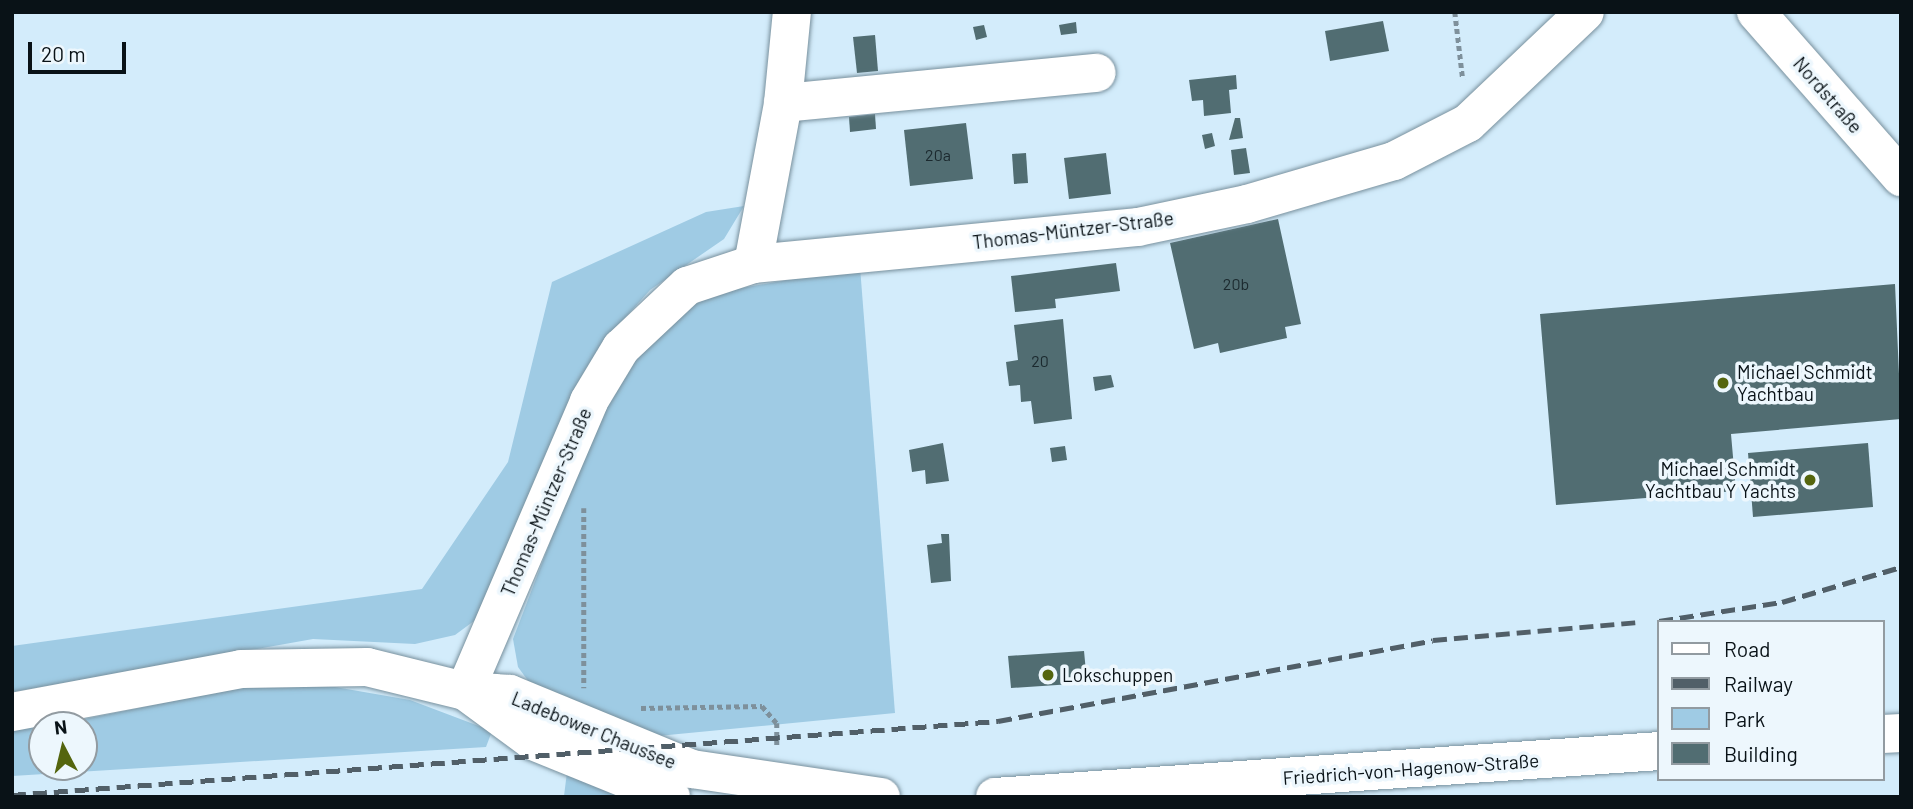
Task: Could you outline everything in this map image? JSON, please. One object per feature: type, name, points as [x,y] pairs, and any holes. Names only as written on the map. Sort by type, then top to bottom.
[{"type":"street","points":[[753,264],[783,103],[792,12]]},
{"type":"street","name":"Thomas-Müntzer-Straße","points":[[465,691],[557,469],[621,348],[654,311],[687,286],[753,264],[1152,224],[1247,204],[1394,161],[1468,123],[1585,12]]},
{"type":"street","name":"Nordstraße","points":[[1756,12],[1901,177]]},
{"type":"street","points":[[783,103],[1097,73]]},
{"type":"street","name":"Ladebower Chaussee","points":[[12,712],[241,669],[367,667],[465,691],[510,694],[719,786]]},
{"type":"street","name":"Ladebower Chaussee","points":[[465,691],[533,741],[671,797]]},
{"type":"street","name":"Friedrich-von-Hagenow-Straße","points":[[995,797],[1658,751]]},
{"type":"street","points":[[719,786],[774,784],[881,797]]},
{"type":"path","points":[[1455,12],[1468,123]]},
{"type":"path","points":[[557,469],[582,485],[581,671],[590,698]]},
{"type":"path","points":[[637,709],[762,706],[777,723],[774,784]]},
{"type":"green space","points":[[744,206],[724,239],[650,290],[616,328],[478,618],[455,635],[415,644],[313,639],[12,692],[12,646],[422,589],[508,462],[552,282],[706,212]]},
{"type":"green space","points":[[860,267],[895,713],[637,738],[539,696],[518,667],[513,639],[602,406],[632,361],[674,315],[719,292]]},
{"type":"green space","points":[[312,683],[410,700],[492,731],[486,747],[98,771],[98,716],[243,687]]},
{"type":"green space","points":[[28,727],[28,775],[12,776],[12,729]]},
{"type":"green space","points":[[567,772],[624,797],[346,797],[564,796]]},
{"type":"building","points":[[1383,21],[1389,51],[1330,61],[1325,31]]},
{"type":"building","points":[[1076,22],[1077,33],[1061,35],[1059,25]]},
{"type":"building","points":[[984,25],[987,37],[976,40],[973,27]]},
{"type":"building","points":[[875,35],[878,71],[857,73],[853,37]]},
{"type":"building","points":[[1236,75],[1237,89],[1229,90],[1231,113],[1204,116],[1203,100],[1192,101],[1189,80]]},
{"type":"building","points":[[875,114],[876,129],[850,132],[849,117]]},
{"type":"building","points":[[1235,118],[1240,118],[1243,138],[1229,140]]},
{"type":"building","points":[[966,123],[973,179],[910,186],[904,130]]},
{"type":"building","points":[[1212,133],[1215,146],[1205,149],[1202,135]]},
{"type":"building","points":[[1246,148],[1250,173],[1234,175],[1231,150]]},
{"type":"building","points":[[1026,153],[1028,183],[1014,184],[1012,154]]},
{"type":"building","points":[[1106,153],[1111,194],[1069,199],[1064,158]]},
{"type":"building","points":[[1278,219],[1301,324],[1285,327],[1287,338],[1220,353],[1218,343],[1194,349],[1170,243]]},
{"type":"building","points":[[1116,263],[1120,291],[1055,299],[1056,308],[1015,312],[1011,276]]},
{"type":"building","name":"Michael Schmidt Yachtbau","points":[[1895,284],[1901,419],[1731,434],[1736,491],[1556,505],[1540,314]]},
{"type":"building","points":[[1063,319],[1072,419],[1034,424],[1031,401],[1021,402],[1020,385],[1009,386],[1006,362],[1018,360],[1014,325]]},
{"type":"building","points":[[1111,375],[1114,387],[1095,391],[1093,377]]},
{"type":"building","points":[[943,443],[949,481],[926,484],[925,470],[912,472],[909,450]]},
{"type":"building","name":"Michael Schmidt Yachtbau Y Yachts","points":[[1868,443],[1873,507],[1753,517],[1748,453]]},
{"type":"building","points":[[1065,446],[1067,460],[1052,462],[1050,448]]},
{"type":"building","points":[[941,534],[949,534],[951,581],[931,583],[927,545],[942,543]]},
{"type":"building","name":"Lokschuppen","points":[[1084,651],[1087,683],[1011,688],[1008,656]]},
{"type":"railway","points":[[1665,620],[1782,602],[1901,567]]},
{"type":"railway","points":[[12,795],[998,721],[1433,640],[1640,622]]},
{"type":"place","name":"Michael Schmidt Yachtbau","points":[[1723,383]]},
{"type":"place","name":"Michael Schmidt Yachtbau Y Yachts","points":[[1810,480]]},
{"type":"place","name":"Lokschuppen","points":[[1048,675]]}]
